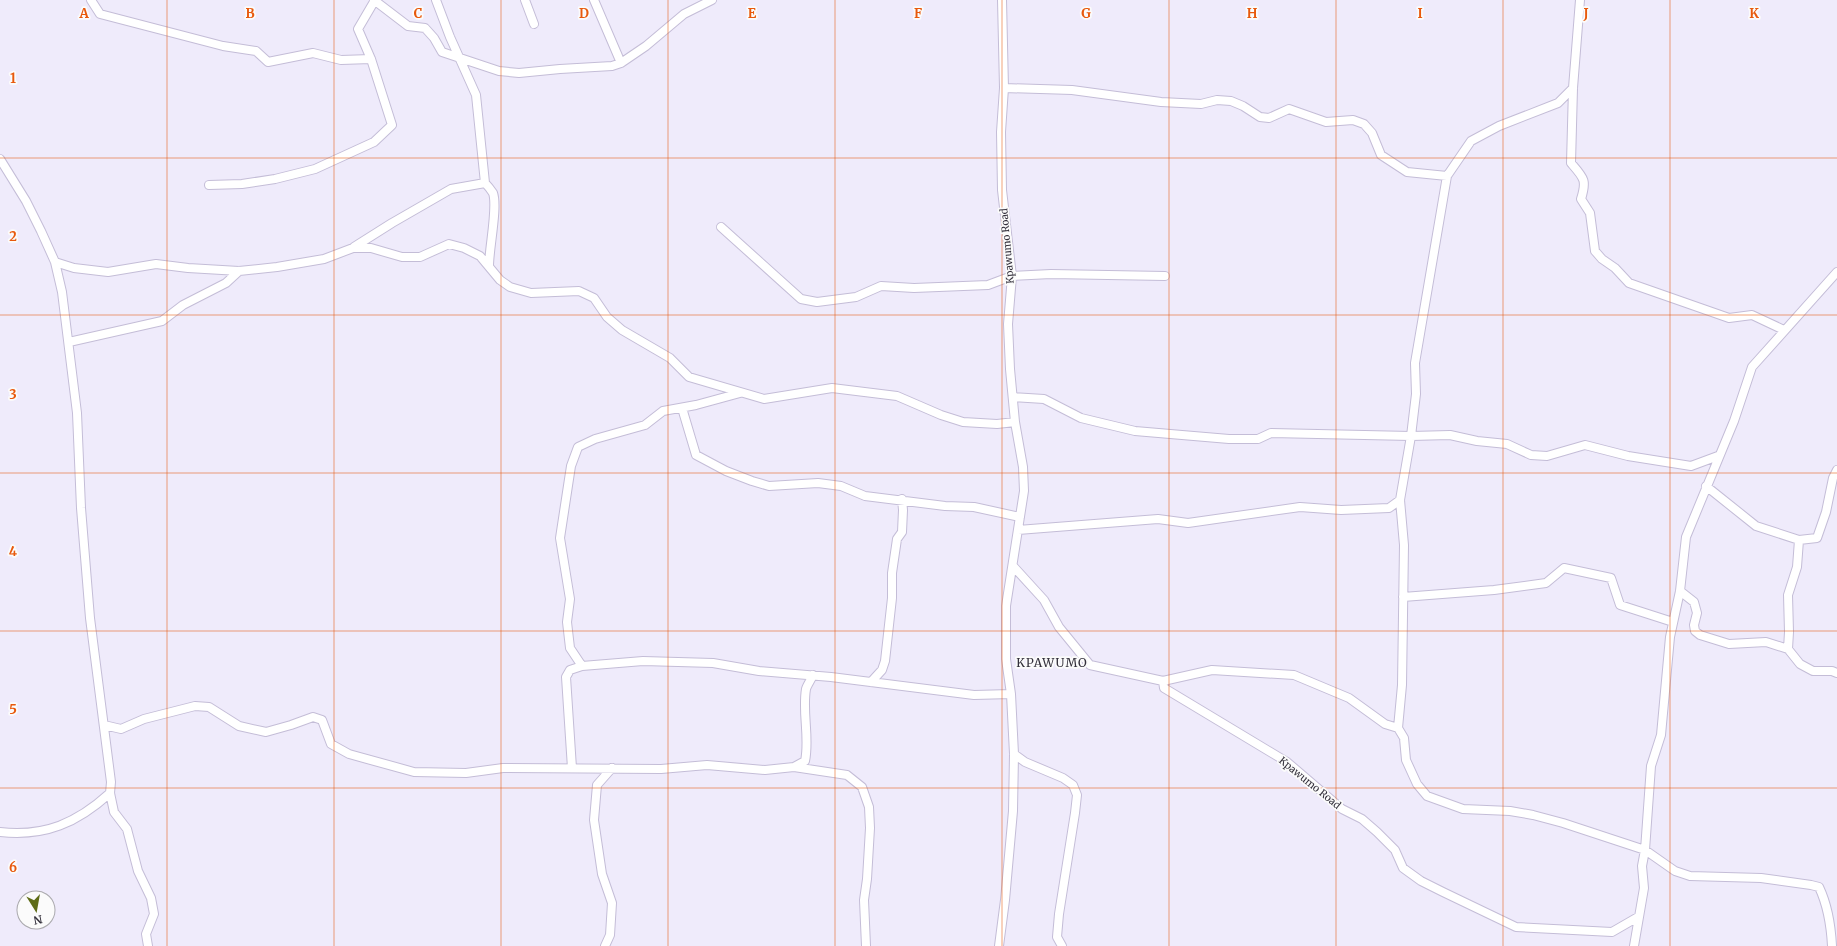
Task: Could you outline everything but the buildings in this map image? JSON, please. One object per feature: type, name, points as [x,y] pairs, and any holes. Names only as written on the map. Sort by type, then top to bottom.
[{"type":"street","points":[[91,0],[100,14],[223,46],[256,51],[268,62],[313,53],[341,60],[371,58]]},
{"type":"street","points":[[209,186],[242,184],[275,179],[315,169],[374,142],[392,126],[371,58],[358,29],[375,0],[408,26],[425,28],[434,38],[442,52],[499,71],[519,73],[560,68],[612,66],[621,63],[646,46],[684,14],[712,0]]},
{"type":"street","points":[[436,0],[450,37],[476,95],[486,183],[493,194],[494,219],[489,248],[489,266]]},
{"type":"street","points":[[525,0],[534,24]]},
{"type":"street","points":[[594,0],[621,63]]},
{"type":"street","name":"Kpawumo Road","points":[[999,946],[1005,900],[1013,811],[1014,754],[1011,694],[1006,659],[1006,606],[1024,491],[1023,467],[1014,422],[1008,324],[1012,276],[1002,190],[1001,132],[1004,88],[1002,0]]},
{"type":"street","points":[[1580,0],[1573,88],[1571,163],[1581,175],[1585,186],[1581,199],[1590,213],[1595,251],[1602,260],[1615,268],[1629,283],[1729,318],[1752,315],[1784,330]]},
{"type":"street","points":[[1004,88],[1072,90],[1161,102],[1201,104],[1217,100],[1231,101],[1243,106],[1260,118],[1269,118],[1289,109],[1326,122],[1353,120],[1364,124],[1372,133],[1381,155],[1407,172],[1447,176]]},
{"type":"street","points":[[1573,88],[1558,102],[1499,126],[1471,140],[1447,176],[1415,363],[1416,394],[1411,436],[1400,500],[1404,545],[1402,685],[1398,728],[1404,738],[1406,760],[1417,784],[1427,796],[1463,809],[1510,811],[1533,815],[1645,850],[1674,871],[1690,876],[1761,878],[1811,884],[1819,887],[1825,898],[1831,928],[1832,946]]},
{"type":"street","points":[[0,159],[26,201],[55,262],[62,292],[77,413],[81,508],[90,618],[99,698],[111,782],[110,793],[114,812],[127,829],[138,871],[151,898],[154,914],[146,934],[148,946]]},
{"type":"street","points":[[55,262],[74,268],[108,272],[156,264],[188,268],[239,271],[277,267],[324,259],[353,248],[392,223],[451,190],[486,183]]},
{"type":"street","points":[[721,226],[801,299],[817,302],[856,297],[881,286],[914,288],[988,285],[1012,276],[1051,274],[1164,276]]},
{"type":"street","points":[[353,248],[371,248],[402,257],[420,257],[449,244],[464,248],[480,256],[500,280],[510,287],[531,293],[579,291],[594,298],[607,317],[622,330],[670,358],[689,377],[741,393],[764,399],[832,388],[897,396],[941,415],[963,422],[997,424],[1014,422]]},
{"type":"street","points":[[68,342],[162,321],[183,305],[226,283],[239,271]]},
{"type":"street","points":[[1634,946],[1644,888],[1642,866],[1645,850],[1651,766],[1661,735],[1670,637],[1680,591],[1686,537],[1718,456],[1734,421],[1752,367],[1837,272]]},
{"type":"street","points":[[582,666],[570,648],[567,622],[570,599],[560,538],[571,466],[578,447],[595,439],[645,425],[663,411],[682,408],[741,393]]},
{"type":"street","points":[[1013,397],[1044,399],[1081,418],[1135,430],[1229,439],[1258,439],[1271,433],[1411,436],[1450,435],[1477,441],[1507,444],[1531,455],[1548,456],[1585,445],[1628,456],[1691,466],[1718,456]]},
{"type":"street","points":[[682,408],[696,456],[726,471],[752,481],[769,486],[818,483],[841,486],[865,496],[902,499],[945,506],[974,507],[1020,517]]},
{"type":"street","points":[[1706,486],[1756,526],[1799,540],[1817,538],[1826,512],[1833,478],[1837,470]]},
{"type":"street","points":[[871,682],[882,670],[885,661],[892,598],[892,573],[897,539],[902,532],[902,499]]},
{"type":"street","points":[[1018,530],[1158,519],[1188,523],[1300,507],[1341,510],[1389,508],[1400,500]]},
{"type":"street","points":[[1788,649],[1788,595],[1797,567],[1799,540]]},
{"type":"street","points":[[1013,566],[1044,600],[1059,626],[1090,665],[1163,681],[1212,670],[1294,675],[1349,698],[1385,724],[1398,728]]},
{"type":"street","points":[[1403,597],[1494,590],[1546,583],[1564,568],[1611,578],[1620,605],[1673,622]]},
{"type":"street","points":[[1680,591],[1694,602],[1696,613],[1694,625],[1695,631],[1700,635],[1729,644],[1766,642],[1788,649],[1800,664],[1813,671],[1837,673]]},
{"type":"street","points":[[572,768],[566,677],[570,670],[582,666],[643,661],[713,663],[759,671],[813,675],[974,695],[1011,694]]},
{"type":"street","points":[[794,767],[805,761],[807,751],[805,712],[806,689],[813,675]]},
{"type":"street","name":"Kpawumo Road","points":[[1163,681],[1164,688],[1287,762],[1342,809],[1362,820],[1377,832],[1395,850],[1403,868],[1421,881],[1443,892],[1516,927],[1612,932],[1638,917]]},
{"type":"street","points":[[104,725],[122,729],[144,719],[195,706],[209,707],[239,726],[266,732],[313,717],[322,720],[332,744],[349,754],[414,772],[466,773],[503,768],[661,769],[707,766],[765,770],[794,767],[847,775],[862,786],[869,807],[870,828],[867,879],[864,900],[866,946]]},
{"type":"street","points":[[1014,754],[1026,762],[1063,778],[1073,785],[1076,795],[1075,813],[1058,914],[1058,937],[1062,946]]},
{"type":"street","points":[[605,946],[610,935],[612,903],[602,874],[594,820],[598,786],[612,768]]},
{"type":"street","points":[[0,832],[13,834],[43,832],[73,820],[93,809],[110,793]]},
{"type":"district","name":"KPAWUMO","points":[[1052,662]]}]
